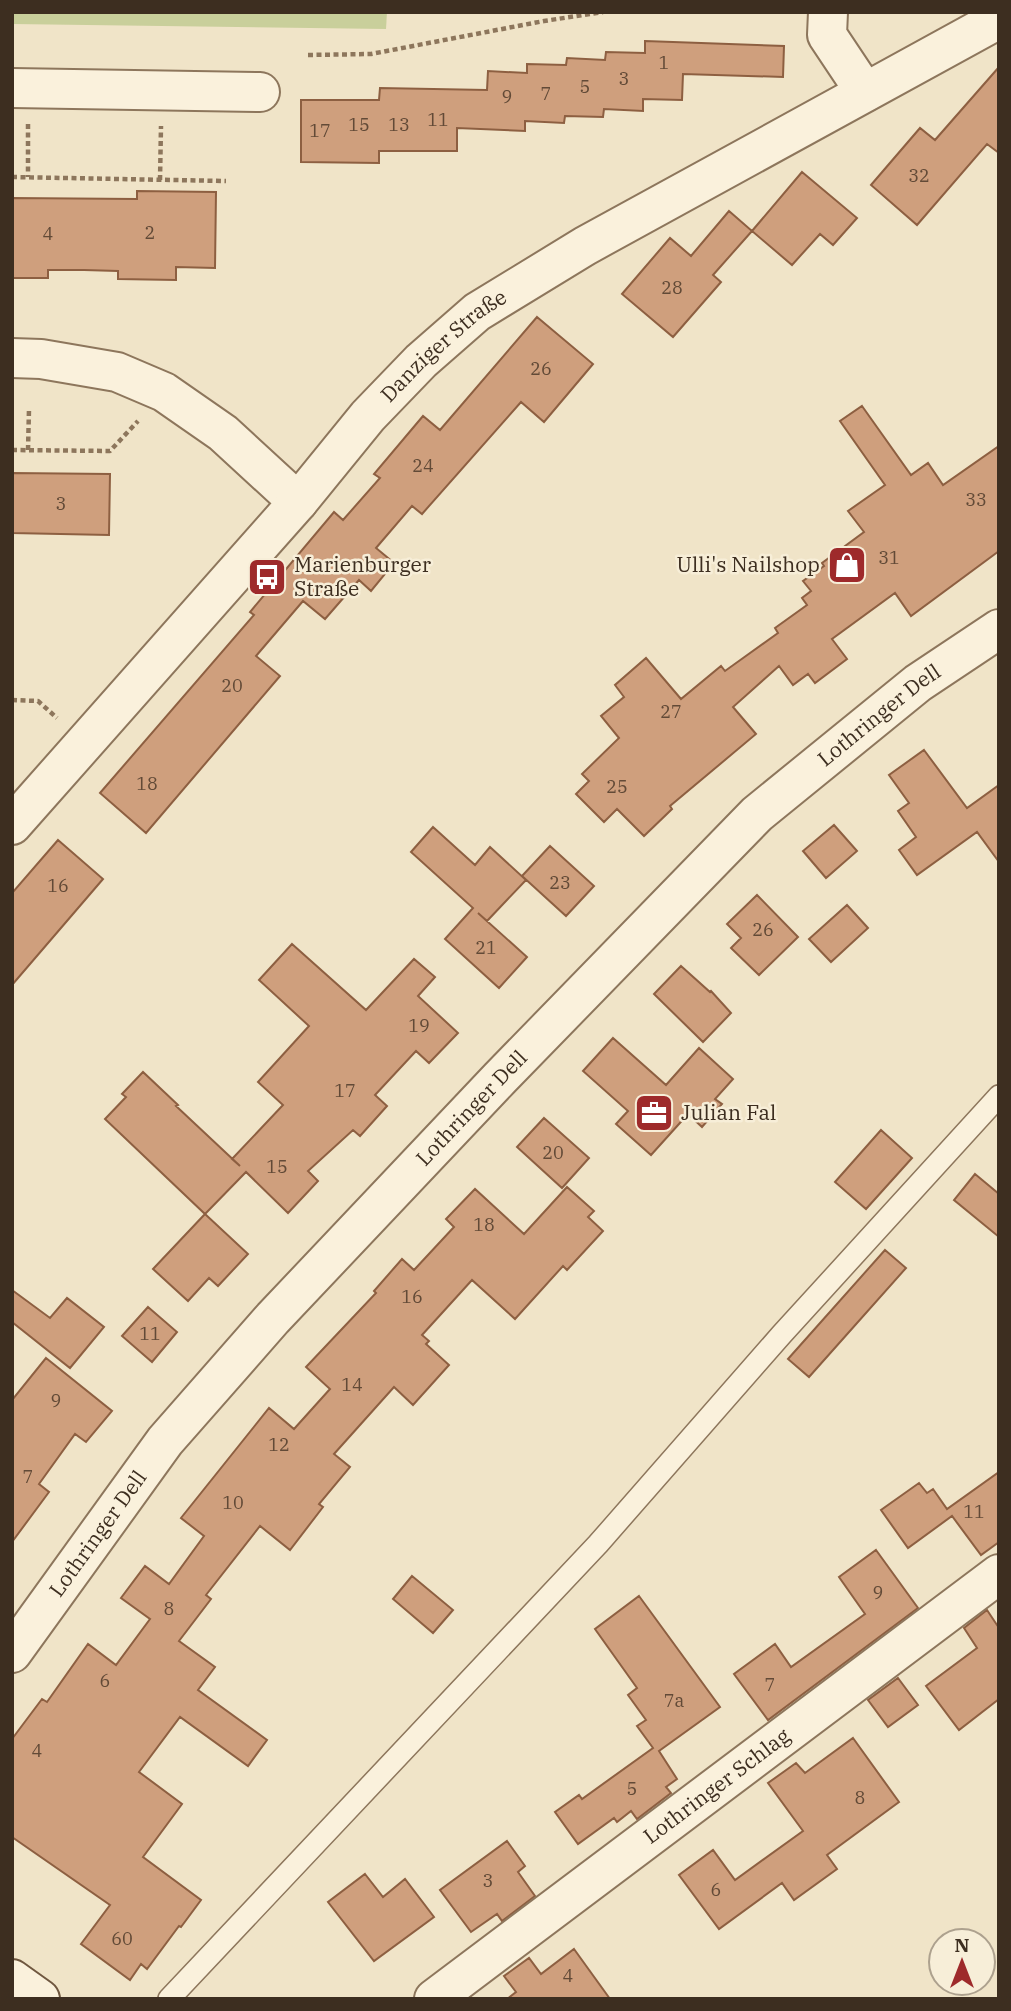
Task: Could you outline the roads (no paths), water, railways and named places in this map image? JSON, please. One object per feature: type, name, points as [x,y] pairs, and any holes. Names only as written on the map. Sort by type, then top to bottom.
[{"type":"street","points":[[828,12],[827,35],[865,92]]},
{"type":"street","name":"Danziger Straße","points":[[12,825],[298,502],[368,416],[421,361],[477,312],[585,246],[999,19]]},
{"type":"street","points":[[20,88],[260,92]]},
{"type":"street","points":[[12,358],[41,359],[117,372],[164,392],[223,433],[298,502]]},
{"type":"street","name":"Lothringer Dell","points":[[12,1653],[165,1441],[273,1318],[500,1078],[757,814],[918,683],[999,629]]},
{"type":"street","name":"Lothringer Schlag","points":[[434,1999],[999,1574]]},
{"type":"street","points":[[12,1979],[40,1999]]},
{"type":"lane","points":[[169,1999],[598,1544],[782,1334],[999,1096]]},
{"type":"place","name":"Ulli's Nailshop","points":[[847,565]]},
{"type":"place","name":"Marienburger Straße","points":[[267,577]]},
{"type":"place","name":"Julian Fal","points":[[654,1113]]}]
